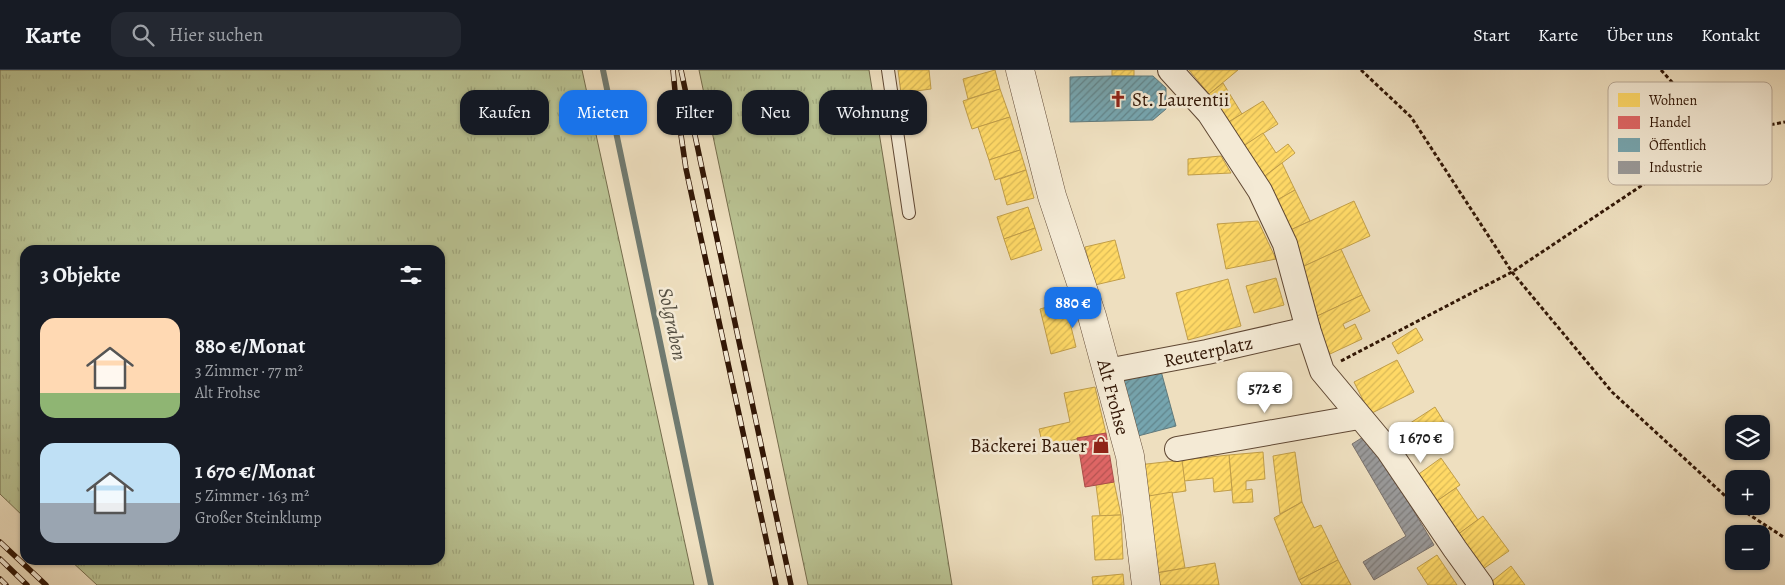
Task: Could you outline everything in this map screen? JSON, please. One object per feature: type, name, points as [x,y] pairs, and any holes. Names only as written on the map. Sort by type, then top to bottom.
[{"type":"street","name":"Alt Frohse","points":[[1020,70],[1052,196],[1092,316],[1130,456],[1146,585]]},
{"type":"street","points":[[1170,70],[1209,113],[1260,191],[1285,244],[1308,329],[1322,371],[1388,450],[1481,585]]},
{"type":"street","name":"Reuterplatz","points":[[1107,370],[1207,352],[1308,329]]},
{"type":"street","points":[[1177,449],[1359,417]]},
{"type":"lane","points":[[888,70],[908,213]]},
{"type":"path","points":[[1360,70],[1411,117],[1512,272],[1612,392],[1725,496]]},
{"type":"path","points":[[1662,70],[1673,82]]},
{"type":"path","points":[[1772,124],[1785,122]]},
{"type":"path","points":[[1322,371],[1512,272],[1642,185]]},
{"type":"path","points":[[1750,515],[1785,538]]},
{"type":"green space","points":[[0,70],[582,70],[586,90],[559,90],[559,135],[596,135],[694,585],[97,585],[75,565],[445,565],[445,245],[20,245],[20,513],[0,494]]},
{"type":"green space","points":[[699,70],[869,70],[872,90],[819,90],[819,135],[879,135],[952,585],[808,585],[713,135],[732,135],[732,90],[703,90]]},
{"type":"building: Wohnen","points":[[898,70],[929,70],[931,89],[901,90]]},
{"type":"building: Wohnen","points":[[995,70],[1000,89],[968,99],[963,79]]},
{"type":"building: Wohnen","points":[[1112,70],[1134,70],[1134,76],[1112,76]]},
{"type":"building: Wohnen","points":[[1189,70],[1238,70],[1209,94]]},
{"type":"building: Wohnen","points":[[1223,83],[1242,114],[1227,123],[1209,94]]},
{"type":"building: Wohnen","points":[[1000,89],[1010,117],[972,129],[963,101]]},
{"type":"building: Wohnen","points":[[1263,101],[1278,124],[1242,147],[1227,123]]},
{"type":"building: Wohnen","points":[[1010,117],[1020,150],[989,160],[978,127]]},
{"type":"building: Wohnen","points":[[1263,133],[1276,153],[1288,144],[1295,153],[1261,179],[1242,147]]},
{"type":"building: Wohnen","points":[[1020,150],[1026,170],[995,180],[989,160]]},
{"type":"building: Wohnen","points":[[1221,156],[1231,173],[1188,175],[1188,159]]},
{"type":"building: Wohnen","points":[[1282,163],[1295,190],[1272,203],[1261,179]]},
{"type":"building: Wohnen","points":[[1026,170],[1034,198],[1007,205],[1000,179]]},
{"type":"building: Wohnen","points":[[1295,190],[1310,221],[1284,233],[1272,203]]},
{"type":"building: Wohnen","points":[[1354,201],[1370,236],[1300,268],[1284,233]]},
{"type":"building: Wohnen","points":[[1028,207],[1035,228],[1004,239],[997,217]]},
{"type":"building: Wohnen","points":[[1258,221],[1276,259],[1226,269],[1217,224]]},
{"type":"building: Wohnen","points":[[1035,228],[1042,250],[1011,260],[1004,239]]},
{"type":"building: Wohnen","points":[[1115,240],[1125,278],[1095,285],[1085,247]]},
{"type":"building: Wohnen","points":[[1341,249],[1362,295],[1313,318],[1300,268]]},
{"type":"building: Wohnen","points":[[1276,278],[1284,305],[1254,313],[1246,286]]},
{"type":"building: Wohnen","points":[[1228,279],[1241,326],[1188,340],[1176,293]]},
{"type":"building: Wohnen","points":[[1362,295],[1370,311],[1343,324],[1345,329],[1355,324],[1362,339],[1330,354],[1313,318]]},
{"type":"building: Wohnen","points":[[1065,302],[1076,347],[1051,354],[1040,309]]},
{"type":"building: Wohnen","points":[[1416,328],[1423,340],[1398,354],[1392,343]]},
{"type":"building: Wohnen","points":[[1397,360],[1414,392],[1370,414],[1354,382]]},
{"type":"building: Wohnen","points":[[1095,387],[1106,433],[1043,446],[1039,429],[1070,422],[1064,393]]},
{"type":"building: Wohnen","points":[[1435,407],[1449,430],[1416,451],[1401,429]]},
{"type":"building: Wohnen","points":[[1263,452],[1265,479],[1246,481],[1246,490],[1252,489],[1253,502],[1233,503],[1229,455]]},
{"type":"building: Wohnen","points":[[1295,452],[1302,502],[1280,514],[1273,456]]},
{"type":"building: Wohnen","points":[[1229,455],[1232,490],[1214,492],[1213,478],[1184,481],[1182,460]]},
{"type":"building: Wohnen","points":[[1441,458],[1460,485],[1434,503],[1416,476]]},
{"type":"building: Wohnen","points":[[1182,460],[1186,491],[1143,497],[1138,465]]},
{"type":"building: Wohnen","points":[[1114,482],[1121,515],[1100,516],[1096,485]]},
{"type":"building: Wohnen","points":[[1456,488],[1478,520],[1457,535],[1434,503]]},
{"type":"building: Wohnen","points":[[1172,492],[1185,568],[1156,573],[1143,497]]},
{"type":"building: Wohnen","points":[[1302,502],[1314,528],[1321,525],[1338,560],[1299,580],[1274,518]]},
{"type":"building: Wohnen","points":[[1121,515],[1123,559],[1095,560],[1092,516]]},
{"type":"building: Wohnen","points":[[1483,516],[1509,551],[1483,569],[1457,535]]},
{"type":"building: Wohnen","points":[[1437,555],[1457,585],[1428,585],[1417,568]]},
{"type":"building: Wohnen","points":[[1338,560],[1351,585],[1302,585],[1299,580]]},
{"type":"building: Wohnen","points":[[1215,563],[1219,585],[1158,585],[1156,573]]},
{"type":"building: Wohnen","points":[[1511,566],[1525,585],[1494,585],[1491,582]]},
{"type":"building: Wohnen","points":[[1123,574],[1124,585],[1093,585],[1092,577]]},
{"type":"building: Handel","points":[[1106,433],[1114,482],[1085,487],[1077,438]]},
{"type":"building: Öffentlich","name":"St. Laurentii","points":[[1153,76],[1166,88],[1166,109],[1153,120],[1070,122],[1070,77]]},
{"type":"building: Öffentlich","points":[[1161,371],[1176,426],[1138,436],[1123,381]]},
{"type":"building: Industrie","points":[[1368,434],[1434,545],[1374,580],[1363,562],[1406,536],[1352,444]]},
{"type":"waterway","name":"Solgraben","points":[[603,70],[711,585]]},
{"type":"railway","points":[[673,70],[686,169],[776,585]]},
{"type":"railway","points":[[681,70],[791,585]]},
{"type":"railway","points":[[0,542],[20,561]]},
{"type":"railway","points":[[0,559],[27,585]]},
{"type":"railway","points":[[25,565],[46,585]]},
{"type":"railway","points":[[0,579],[6,585]]},
{"type":"place","name":"St. Laurentii","points":[[1118,99]]},
{"type":"place","name":"Bäckerei Bauer","points":[[1101,445]]}]
